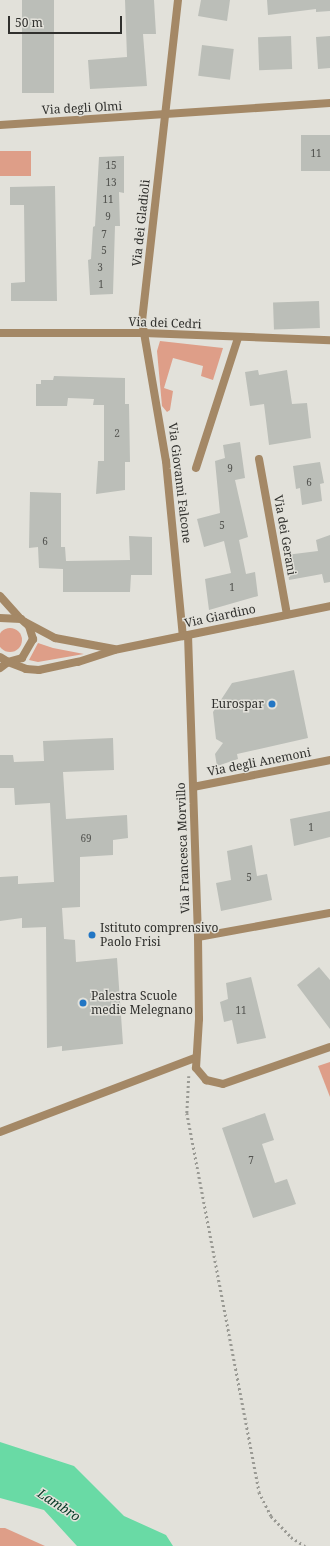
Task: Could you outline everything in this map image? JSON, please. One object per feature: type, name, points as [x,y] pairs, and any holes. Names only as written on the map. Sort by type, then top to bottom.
[{"type":"street","points":[[165,116],[178,0]]},
{"type":"street","name":"Via degli Olmi","points":[[0,125],[165,116],[330,103]]},
{"type":"street","name":"Via dei Gladioli","points":[[144,333],[142,322],[165,116]]},
{"type":"street","name":"Via dei Cedri","points":[[0,333],[144,333],[238,338],[330,340]]},
{"type":"street","name":"Via Giovanni Falcone","points":[[144,333],[166,462],[186,636]]},
{"type":"street","points":[[196,468],[238,338]]},
{"type":"street","name":"Via dei Gerani","points":[[259,459],[287,615]]},
{"type":"street","name":"Via Giardino","points":[[0,596],[23,620],[32,632],[31,646],[22,658],[8,662]]},
{"type":"street","name":"Via Giardino","points":[[0,657],[26,669],[39,670],[78,662],[114,650],[330,606]]},
{"type":"street","name":"Via Giardino","points":[[0,618],[23,620],[55,638],[114,650]]},
{"type":"street","name":"Via Francesca Morvillo","points":[[186,636],[198,937],[199,1020],[195,1058],[197,1071],[206,1080],[219,1085],[330,1047]]},
{"type":"street","points":[[0,668],[8,662]]},
{"type":"street","name":"Via degli Anemoni","points":[[193,787],[330,760]]},
{"type":"street","points":[[198,937],[330,913]]},
{"type":"street","points":[[0,1132],[195,1058]]},
{"type":"path","points":[[195,1058],[186,1090],[187,1113],[260,1492],[271,1516],[291,1537],[305,1546]]},
{"type":"shaded area","points":[[0,151],[31,151],[31,176],[0,176]]},
{"type":"shaded area","points":[[160,341],[223,348],[213,380],[201,376],[203,366],[173,358],[164,388],[173,391],[170,410],[167,412],[162,406],[157,351]]},
{"type":"shaded area","points":[[10,628],[19,631],[22,640],[19,649],[10,652],[1,649],[-2,640],[1,631]]},
{"type":"shaded area","points":[[38,643],[53,648],[84,654],[38,662],[29,660]]},
{"type":"shaded area","points":[[330,1062],[330,1097],[318,1066]]},
{"type":"shaded area","points":[[0,1528],[5,1528],[45,1546],[0,1546]]},
{"type":"water","name":"Lambro","points":[[0,1442],[74,1466],[124,1516],[166,1535],[173,1546],[77,1546],[44,1510],[0,1498]]},
{"type":"building","points":[[22,0],[54,0],[54,93],[22,93]]},
{"type":"building","points":[[125,0],[154,0],[156,34],[143,34],[147,86],[90,89],[88,60],[127,57]]},
{"type":"building","points":[[201,0],[230,0],[227,21],[198,16]]},
{"type":"building","points":[[267,0],[330,0],[330,11],[316,12],[316,9],[268,15]]},
{"type":"building","points":[[291,36],[292,69],[259,70],[258,37]]},
{"type":"building","points":[[330,36],[330,68],[318,69],[316,37]]},
{"type":"building","points":[[202,45],[234,49],[230,80],[198,76]]},
{"type":"building","points":[[301,135],[330,135],[330,171],[301,171]]},
{"type":"building","points":[[124,156],[124,193],[119,192],[120,226],[115,226],[113,294],[90,295],[88,260],[91,259],[93,227],[95,226],[99,157]]},
{"type":"building","points":[[55,186],[57,301],[11,301],[11,283],[25,282],[24,205],[10,205],[10,187]]},
{"type":"building","points":[[319,301],[320,328],[274,330],[273,303]]},
{"type":"building","points":[[258,370],[259,375],[287,370],[292,404],[307,403],[311,438],[269,445],[264,404],[250,406],[245,372]]},
{"type":"building","points":[[54,376],[125,378],[125,404],[129,404],[130,462],[125,462],[125,490],[96,494],[98,461],[104,461],[104,405],[93,405],[94,399],[68,398],[67,406],[36,406],[36,384],[41,384],[41,380],[53,380]]},
{"type":"building","points":[[240,442],[245,478],[235,480],[248,537],[239,540],[246,574],[255,572],[258,596],[209,610],[205,579],[231,573],[224,541],[204,547],[197,519],[220,513],[215,461],[225,458],[223,445]]},
{"type":"building","points":[[320,462],[324,483],[320,484],[322,501],[302,505],[300,488],[296,489],[293,466]]},
{"type":"building","points":[[30,492],[61,493],[61,547],[65,547],[66,561],[130,560],[129,536],[152,537],[152,575],[131,575],[130,592],[63,592],[63,569],[39,568],[38,547],[29,548]]},
{"type":"building","points":[[330,535],[330,582],[324,583],[322,574],[289,580],[286,555],[318,551],[316,540]]},
{"type":"building","name":"Eurospar","points":[[294,670],[308,738],[237,754],[238,759],[217,766],[215,754],[223,743],[216,739],[213,712],[232,683]]},
{"type":"building","points":[[113,738],[114,770],[63,772],[66,819],[127,815],[128,838],[113,840],[113,855],[80,857],[80,907],[62,908],[64,939],[75,940],[76,962],[117,958],[123,1044],[62,1051],[62,1046],[47,1048],[46,927],[22,928],[22,918],[0,921],[0,877],[18,876],[18,884],[54,882],[50,803],[15,805],[14,788],[0,788],[0,755],[13,755],[14,762],[44,761],[43,741]]},
{"type":"building","points":[[330,811],[330,837],[294,846],[290,819]]},
{"type":"building","points":[[252,845],[257,876],[267,874],[272,900],[221,911],[216,883],[231,880],[227,851]]},
{"type":"building","points":[[319,967],[330,980],[330,1029],[297,985]]},
{"type":"building","points":[[251,977],[266,1038],[237,1044],[232,1020],[224,1022],[220,1002],[228,999],[226,983]]},
{"type":"building","points":[[265,1113],[274,1140],[262,1144],[275,1183],[287,1179],[296,1204],[253,1218],[222,1128]]},
{"type":"place","name":"Eurospar","points":[[272,704]]},
{"type":"place","name":"Istituto comprensivo Paolo Frisi","points":[[92,935]]},
{"type":"place","name":"Palestra Scuole medie Melegnano","points":[[83,1003]]}]
